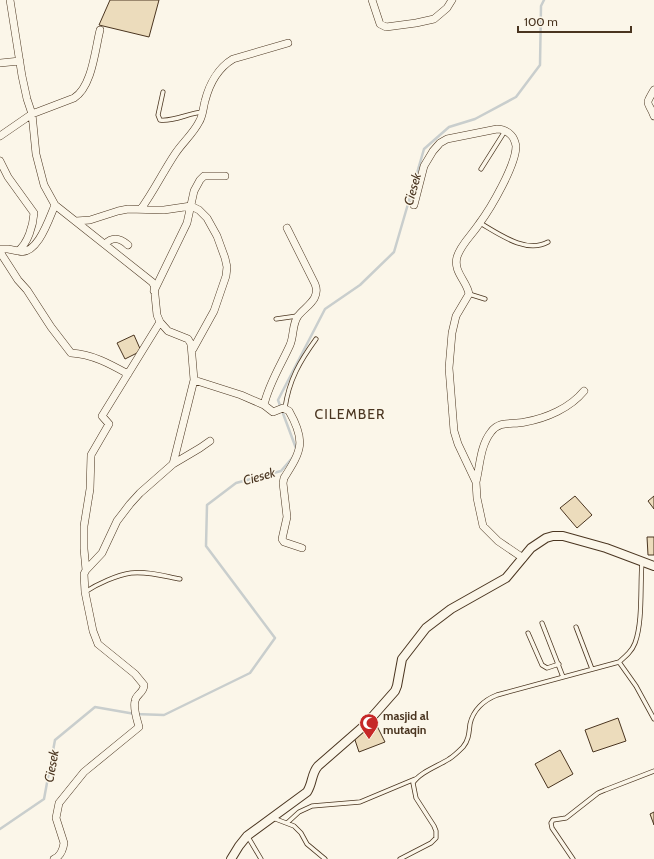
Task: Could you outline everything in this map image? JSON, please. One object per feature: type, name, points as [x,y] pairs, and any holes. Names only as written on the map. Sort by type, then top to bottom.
[{"type":"street","points":[[10,0],[27,99],[32,114],[36,154],[48,194],[55,205],[152,282],[157,315],[160,322],[168,331],[188,339],[193,349],[194,380],[173,464]]},
{"type":"street","points":[[372,0],[380,24],[386,27],[434,19],[447,8],[452,0]]},
{"type":"street","points":[[0,136],[32,114],[74,98],[80,94],[88,81],[100,30]]},
{"type":"street","points":[[141,209],[161,180],[176,152],[200,121],[205,100],[213,80],[226,63],[233,59],[288,43]]},
{"type":"street","points":[[0,63],[20,61]]},
{"type":"street","points":[[654,90],[648,100],[648,104],[654,116]]},
{"type":"street","points":[[414,205],[422,172],[430,155],[440,143],[447,139],[497,129],[506,131],[513,137],[516,144],[512,161],[492,203],[480,223],[463,246],[457,259],[458,271],[469,294],[456,316],[454,323],[449,368],[450,388],[456,437],[476,482]]},
{"type":"street","points":[[0,162],[8,177],[34,213],[24,246],[18,251]]},
{"type":"street","points":[[154,292],[188,223],[194,191],[201,178],[214,175],[224,176]]},
{"type":"street","points":[[0,248],[26,252],[39,240],[55,205]]},
{"type":"street","points":[[76,221],[90,220],[118,211],[141,209],[164,210],[191,206],[199,210],[210,223],[219,241],[227,267],[219,300],[193,349]]},
{"type":"street","points":[[264,405],[273,378],[290,346],[294,324],[298,316],[315,298],[317,287],[287,228]]},
{"type":"street","points":[[105,244],[116,238],[128,245]]},
{"type":"street","points":[[0,252],[51,327],[71,353],[84,354],[106,362],[128,374]]},
{"type":"street","points":[[86,570],[84,526],[90,489],[92,455],[109,424],[102,416],[160,322]]},
{"type":"street","points":[[194,380],[241,395],[264,405],[271,411],[275,412],[284,408],[290,412],[300,435],[300,443],[299,453],[284,478],[283,483],[287,517],[282,539],[284,542],[302,548]]},
{"type":"street","points":[[522,558],[498,541],[483,526],[477,498],[476,482],[485,443],[494,429],[504,423],[524,423],[562,409],[575,400],[584,391]]},
{"type":"street","points":[[54,859],[59,856],[64,847],[56,818],[59,804],[92,764],[139,727],[134,708],[135,699],[144,689],[142,682],[135,674],[98,644],[93,631],[85,592],[84,574],[102,553],[114,526],[140,493],[173,464],[200,448],[210,440]]},
{"type":"street","points":[[231,859],[247,836],[307,792],[312,784],[314,772],[318,766],[365,725],[395,691],[402,659],[426,628],[451,609],[506,578],[531,548],[542,540],[550,536],[560,535],[606,548],[654,566]]},
{"type":"lane","points":[[163,92],[158,115],[160,120],[167,121],[193,113],[203,112]]},
{"type":"lane","points":[[481,169],[506,131]]},
{"type":"lane","points":[[480,223],[507,238],[523,244],[540,246],[548,242]]},
{"type":"lane","points":[[469,294],[485,299]]},
{"type":"lane","points":[[276,319],[298,316]]},
{"type":"lane","points":[[284,408],[293,375],[316,339]]},
{"type":"lane","points":[[287,823],[299,812],[312,806],[360,802],[416,779],[451,758],[464,746],[468,740],[474,713],[488,700],[497,695],[619,662],[629,654],[635,643],[639,618],[642,562]]},
{"type":"lane","points":[[85,592],[94,586],[132,573],[153,574],[180,579]]},
{"type":"lane","points":[[542,623],[563,677]]},
{"type":"lane","points":[[576,628],[592,669]]},
{"type":"lane","points":[[528,633],[542,665],[547,668],[558,664]]},
{"type":"lane","points":[[619,662],[636,686],[654,719]]},
{"type":"lane","points":[[573,858],[552,828],[551,823],[553,819],[562,820],[598,793],[654,771]]},
{"type":"lane","points":[[400,859],[431,843],[436,838],[434,826],[416,798],[413,787],[416,779]]},
{"type":"lane","points":[[272,818],[294,826],[301,833],[307,844],[325,859]]},
{"type":"lane","points":[[247,836],[261,859]]},
{"type":"building","points":[[110,0],[159,0],[149,37],[99,25]]},
{"type":"building","points":[[134,335],[141,351],[125,359],[117,343]]},
{"type":"building","points":[[575,496],[592,515],[577,528],[560,508]]},
{"type":"building","points":[[654,496],[654,509],[648,501]]},
{"type":"building","points":[[647,537],[654,537],[654,555],[648,555]]},
{"type":"building","points":[[618,718],[626,741],[593,752],[585,730]]},
{"type":"building","name":"masjid al mutaqin","points":[[376,724],[385,742],[359,752],[354,737]]},
{"type":"building","points":[[560,750],[573,774],[548,788],[535,764]]},
{"type":"building","points":[[654,812],[654,825],[650,814]]},
{"type":"waterway","name":"Ciesek","points":[[297,451],[278,400],[325,309],[360,285],[394,252],[424,149],[449,127],[475,119],[516,97],[540,65],[541,6],[544,0]]},
{"type":"waterway","name":"Ciesek","points":[[0,829],[44,799],[55,740],[95,707],[135,714],[164,715],[250,673],[275,638],[206,546],[207,505],[236,483],[281,471],[293,457]]},
{"type":"place","name":"masjid al mutaqin","points":[[369,740]]},
{"type":"district","name":"CILEMBER","points":[[350,414]]}]
